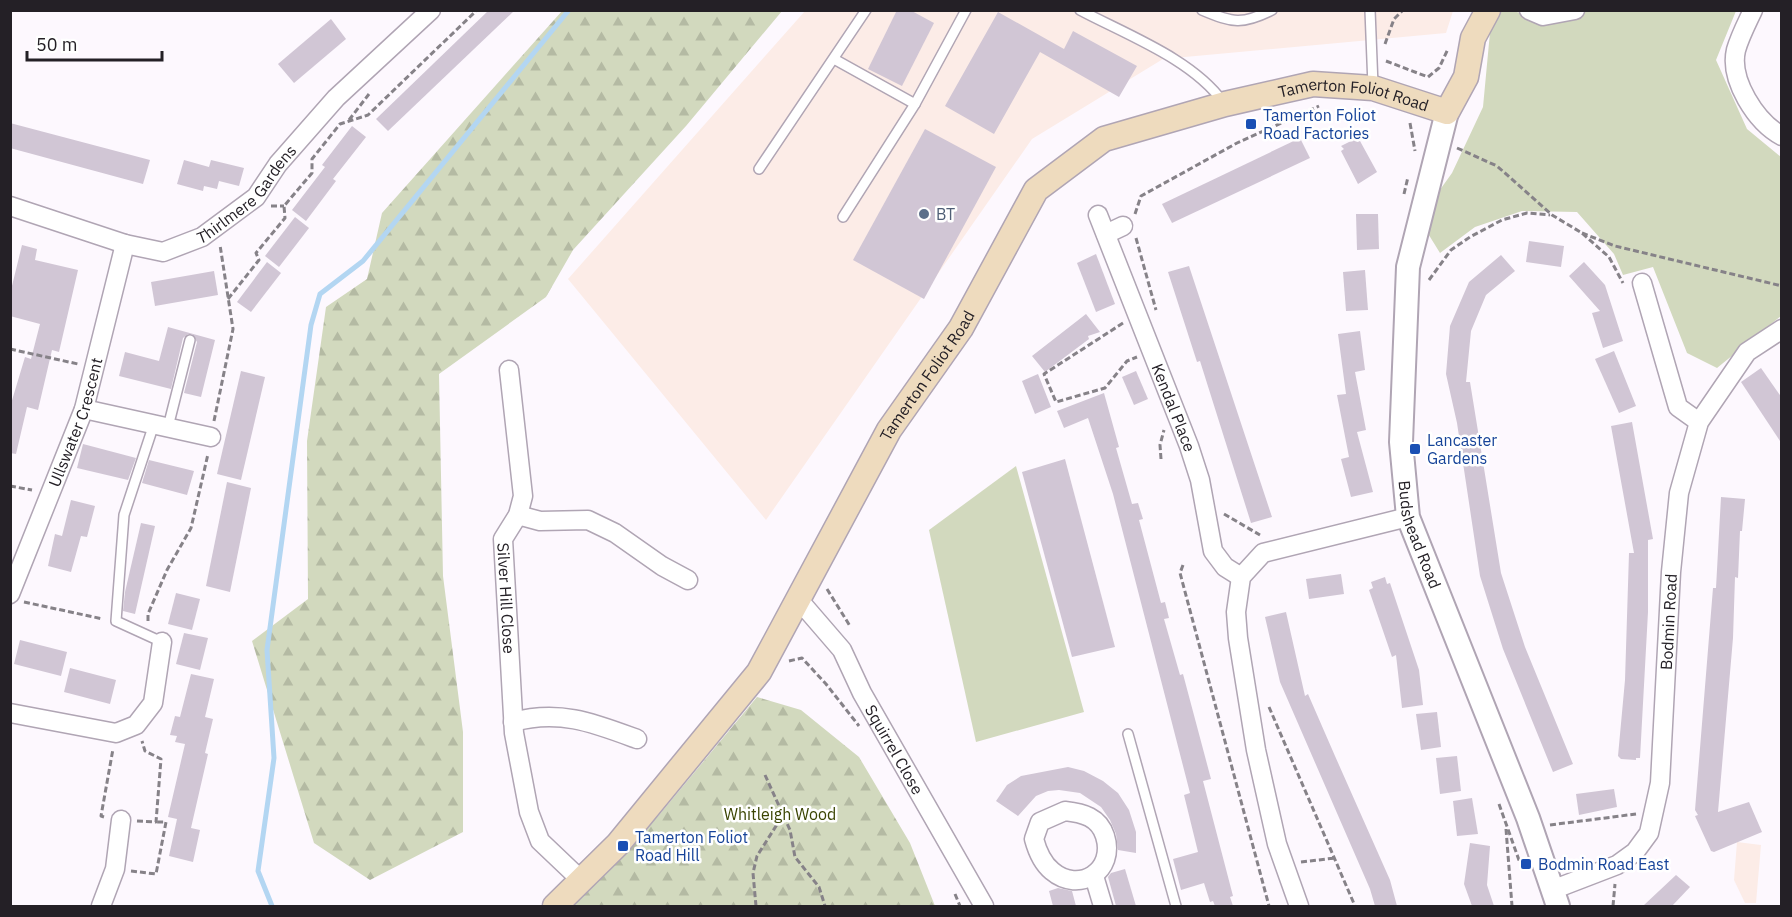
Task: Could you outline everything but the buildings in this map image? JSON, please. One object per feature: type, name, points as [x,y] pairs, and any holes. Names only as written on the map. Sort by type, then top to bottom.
[{"type":"main road","name":"Budshead Road","points":[[1447,112],[1466,77],[1473,38],[1488,10]]},
{"type":"main road","name":"Tamerton Foliot Road","points":[[555,906],[618,844],[761,668],[889,430],[961,328],[1036,190],[1104,139],[1225,104],[1313,84],[1373,88],[1447,112]]},
{"type":"street","name":"Thirlmere Gardens","points":[[10,206],[125,244],[163,252],[202,237],[256,197],[278,164],[336,98],[431,10]]},
{"type":"street","points":[[1529,10],[1544,16],[1575,10]]},
{"type":"street","points":[[1753,10],[1736,51],[1738,79],[1762,122],[1782,136]]},
{"type":"street","name":"Budshead Road","points":[[1447,112],[1408,267],[1401,442],[1408,517],[1528,818],[1555,898]]},
{"type":"street","name":"Kendal Place","points":[[1098,215],[1175,407],[1200,480],[1213,551],[1225,567],[1241,577]]},
{"type":"street","points":[[1106,234],[1127,224]]},
{"type":"street","name":"Ullswater Crescent","points":[[16,598],[84,409],[125,244]]},
{"type":"street","points":[[1642,283],[1678,407],[1699,422]]},
{"type":"street","name":"Bodmin Road","points":[[1555,898],[1617,865],[1635,852],[1649,833],[1660,783],[1671,572],[1679,493],[1699,422],[1747,352],[1781,332]]},
{"type":"street","name":"Silver Hill Close","points":[[509,370],[523,496],[518,515],[503,539],[513,722],[529,812],[540,841],[581,880]]},
{"type":"street","points":[[84,409],[211,437]]},
{"type":"street","points":[[518,515],[540,521],[588,520],[615,533],[662,566],[688,580]]},
{"type":"street","points":[[1299,906],[1284,864],[1256,750],[1238,638],[1236,612],[1241,577],[1263,553],[1408,517]]},
{"type":"street","name":"Squirrel Close","points":[[798,598],[842,650],[862,693],[984,906]]},
{"type":"street","points":[[10,713],[116,733],[136,725],[153,703],[154,639]]},
{"type":"street","points":[[513,722],[537,715],[589,721],[637,739]]},
{"type":"street","points":[[101,906],[115,868],[121,820]]},
{"type":"street","points":[[1094,876],[1103,906]]},
{"type":"lane","points":[[759,169],[866,10]]},
{"type":"lane","points":[[843,218],[915,104],[966,10]]},
{"type":"lane","points":[[1080,10],[1183,65],[1211,85],[1225,104]]},
{"type":"lane","points":[[1202,10],[1223,19],[1249,22],[1272,10]]},
{"type":"lane","points":[[1370,10],[1373,88]]},
{"type":"lane","points":[[834,59],[915,104]]},
{"type":"lane","points":[[154,639],[116,621],[124,515],[161,425],[190,340]]},
{"type":"lane","points":[[1128,734],[1176,906]]},
{"type":"path","points":[[228,299],[259,260],[256,252],[285,218],[284,206],[312,172],[312,159],[340,124],[368,115],[477,10]]},
{"type":"path","points":[[1403,10],[1394,19],[1388,42],[1372,55],[1428,77],[1442,62]]},
{"type":"path","points":[[1160,319],[1127,224],[1141,196],[1237,143],[1320,106],[1320,97]]},
{"type":"path","points":[[1452,146],[1497,166],[1552,215],[1582,233],[1615,246],[1782,286]]},
{"type":"path","points":[[1426,285],[1451,250],[1470,237],[1502,220],[1527,213],[1552,215]]},
{"type":"path","points":[[154,639],[148,614],[167,570],[191,528],[233,329],[216,227]]},
{"type":"path","points":[[1582,233],[1609,257],[1624,284],[1642,283]]},
{"type":"path","points":[[1137,314],[1044,374],[1056,402],[1105,388],[1127,361],[1152,352]]},
{"type":"path","points":[[10,349],[94,368]]},
{"type":"path","points":[[1161,439],[1161,459]]},
{"type":"path","points":[[1220,512],[1265,537],[1272,551]]},
{"type":"path","points":[[1183,564],[1180,573],[1269,906]]},
{"type":"path","points":[[822,581],[850,626]]},
{"type":"path","points":[[16,598],[116,621]]},
{"type":"path","points":[[761,668],[802,658],[864,732]]},
{"type":"path","points":[[1266,701],[1355,906]]},
{"type":"path","points":[[115,868],[156,874],[166,822],[121,820],[101,816],[116,733]]},
{"type":"path","points":[[145,751],[161,759],[156,822]]},
{"type":"path","points":[[765,775],[790,830],[795,857],[819,887],[825,906]]},
{"type":"path","points":[[1552,835],[1548,825],[1653,813]]},
{"type":"path","points":[[756,906],[753,873],[757,856],[783,815]]},
{"type":"path","points":[[1505,824],[1512,906]]},
{"type":"path","points":[[1284,864],[1335,858]]},
{"type":"shaded area","points":[[805,11],[1453,11],[1446,33],[1163,59],[1032,139],[766,520],[568,279]]},
{"type":"shaded area","points":[[1737,842],[1761,845],[1756,903],[1745,903],[1734,880]]},
{"type":"green space","points":[[562,11],[782,11],[686,126],[573,250],[546,297],[439,374],[443,576],[463,732],[463,832],[370,880],[314,843],[252,641],[308,599],[307,441],[326,307],[367,279],[382,213]]},
{"type":"green space","points":[[1492,11],[1513,11],[1551,21],[1564,11],[1736,11],[1716,60],[1747,129],[1781,157],[1781,316],[1717,368],[1687,353],[1653,267],[1623,275],[1614,254],[1577,212],[1522,211],[1475,227],[1440,253],[1419,219],[1452,173],[1483,107]]},
{"type":"green space","points":[[1016,466],[1084,712],[976,742],[929,530]]},
{"type":"green space","name":"Whitleigh Wood","points":[[757,697],[801,710],[859,757],[910,843],[935,906],[571,906],[659,815]]},
{"type":"waterway","points":[[272,906],[258,871],[274,758],[267,650],[311,325],[320,294],[363,261],[569,10]]},
{"type":"place","name":"Tamerton Foliot Road Factories","points":[[1251,124]]},
{"type":"place","name":"BT","points":[[924,214]]},
{"type":"place","name":"Lancaster Gardens","points":[[1415,449]]},
{"type":"place","name":"Tamerton Foliot Road Hill","points":[[623,846]]},
{"type":"place","name":"Bodmin Road East","points":[[1526,864]]}]
